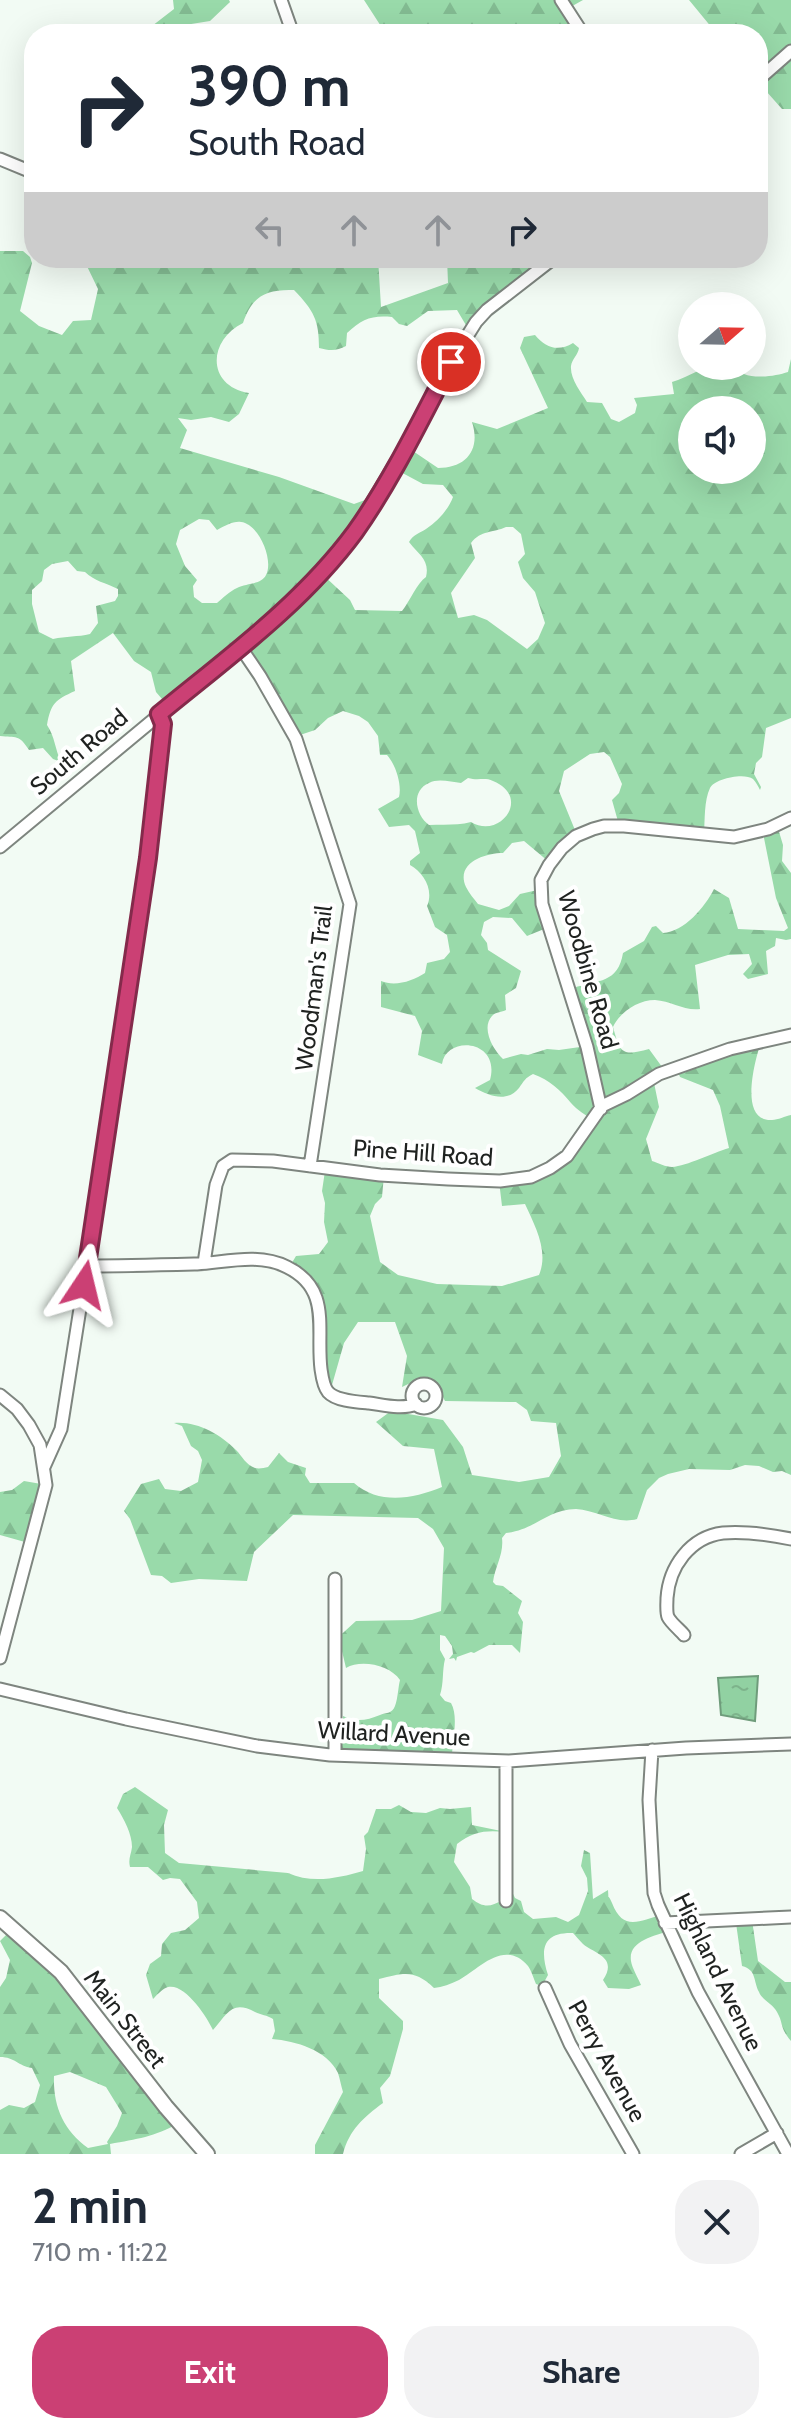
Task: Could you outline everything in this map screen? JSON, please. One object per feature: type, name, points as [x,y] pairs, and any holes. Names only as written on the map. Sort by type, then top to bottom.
[{"type":"main road","name":"Main Street","points":[[0,1918],[61,1972],[166,2107],[207,2154]]},
{"type":"street","points":[[281,0],[289,24]]},
{"type":"street","points":[[561,0],[577,24]]},
{"type":"street","points":[[768,71],[791,51]]},
{"type":"street","points":[[0,159],[24,170]]},
{"type":"street","points":[[536,268],[537,272]]},
{"type":"street","name":"South Road","points":[[0,847],[241,648],[317,577],[355,531],[476,322],[542,268]]},
{"type":"street","name":"Woodman's Trail","points":[[241,648],[296,739],[350,904],[310,1166]]},
{"type":"street","points":[[44,1467],[61,1429],[87,1266],[148,858],[163,724],[159,714]]},
{"type":"street","name":"Woodbine Road","points":[[601,1109],[587,1047],[542,904],[541,880],[549,865],[576,836],[604,826],[734,837],[768,829],[791,818]]},
{"type":"street","name":"Pine Hill Road","points":[[204,1263],[216,1185],[223,1166],[232,1160],[448,1179],[500,1181],[531,1177],[567,1156],[601,1109],[659,1074],[730,1049],[791,1035]]},
{"type":"street","points":[[87,1266],[248,1259],[273,1261],[290,1268],[311,1285],[320,1303],[320,1357],[327,1391],[336,1397],[357,1402],[408,1407],[416,1404]]},
{"type":"street","points":[[0,1395],[17,1409],[40,1445],[46,1485],[0,1658]]},
{"type":"street","points":[[684,1635],[668,1617],[667,1602],[669,1584],[677,1563],[689,1549],[722,1533],[791,1539]]},
{"type":"street","points":[[335,1579],[335,1755]]},
{"type":"street","name":"Willard Avenue","points":[[0,1689],[242,1743],[335,1755],[506,1761],[791,1744]]},
{"type":"street","name":"Highland Avenue","points":[[652,1750],[649,1800],[654,1893],[698,1992],[788,2154]]},
{"type":"street","points":[[506,1761],[506,1901]]},
{"type":"street","points":[[665,1923],[791,1917]]},
{"type":"street","name":"Perry Avenue","points":[[545,1988],[570,2044],[633,2154]]},
{"type":"street","points":[[741,2154],[777,2133]]},
{"type":"green space","points":[[173,0],[230,2],[210,21],[155,24],[174,9]]},
{"type":"green space","points":[[364,0],[583,0],[567,9],[577,24],[380,24]]},
{"type":"green space","points":[[689,0],[791,0],[791,109],[782,109],[768,93],[768,24],[709,24]]},
{"type":"green space","points":[[0,251],[23,251],[24,268],[31,268],[20,311],[39,326],[62,335],[73,321],[91,320],[98,289],[88,268],[379,268],[381,307],[448,283],[447,268],[543,268],[470,332],[457,310],[428,311],[407,326],[399,324],[392,317],[379,317],[352,328],[347,333],[346,346],[336,350],[319,348],[314,316],[294,290],[268,293],[256,300],[243,323],[231,331],[218,351],[219,373],[225,382],[249,393],[239,414],[229,422],[211,417],[178,418],[187,430],[180,448],[279,477],[354,504],[376,496],[322,574],[350,600],[355,610],[402,611],[427,571],[423,558],[409,542],[438,519],[453,497],[443,485],[423,484],[395,469],[407,447],[438,468],[456,465],[473,449],[472,422],[497,429],[548,408],[520,348],[524,337],[535,335],[552,347],[573,343],[579,348],[571,366],[576,385],[587,402],[602,403],[611,419],[619,422],[635,413],[637,405],[634,398],[674,394],[672,382],[678,379],[766,380],[766,376],[788,372],[791,359],[791,718],[766,728],[762,757],[756,763],[754,774],[760,790],[753,779],[743,776],[723,779],[713,785],[707,799],[704,834],[619,825],[612,800],[622,784],[610,757],[604,752],[590,754],[564,771],[559,791],[577,835],[549,862],[524,841],[512,843],[503,853],[474,861],[468,866],[464,879],[478,904],[499,910],[509,906],[520,894],[542,889],[549,927],[527,936],[512,918],[493,917],[484,922],[481,935],[488,950],[521,971],[516,988],[505,995],[506,1010],[494,1014],[489,1020],[489,1038],[495,1050],[503,1059],[547,1049],[587,1046],[573,988],[612,975],[623,953],[644,941],[652,927],[656,926],[663,933],[679,928],[699,911],[714,889],[729,898],[738,929],[784,931],[788,928],[776,898],[763,833],[777,825],[783,845],[782,861],[791,873],[791,939],[776,938],[775,946],[766,951],[768,974],[748,979],[743,974],[752,964],[749,954],[728,955],[695,965],[700,1009],[655,1000],[642,1002],[620,1016],[613,1027],[623,1050],[649,1049],[665,1071],[653,1078],[659,1107],[646,1139],[652,1161],[678,1166],[729,1148],[720,1106],[713,1090],[680,1077],[676,1067],[761,1042],[752,1088],[755,1111],[762,1118],[772,1120],[791,1115],[791,1475],[745,1465],[730,1470],[689,1469],[659,1478],[647,1490],[637,1519],[614,1519],[584,1510],[566,1510],[506,1533],[502,1538],[493,1582],[522,1601],[518,1613],[523,1622],[520,1653],[512,1645],[489,1645],[457,1657],[456,1661],[449,1659],[453,1654],[452,1646],[445,1636],[440,1635],[440,1650],[445,1659],[440,1695],[451,1703],[455,1715],[452,1758],[338,1754],[338,1729],[343,1716],[362,1720],[391,1712],[400,1680],[375,1665],[359,1664],[346,1668],[341,1647],[333,1642],[356,1621],[412,1620],[441,1611],[444,1548],[433,1529],[418,1518],[293,1515],[254,1552],[247,1581],[199,1579],[171,1583],[162,1576],[151,1575],[130,1519],[124,1511],[141,1484],[159,1479],[165,1489],[181,1491],[198,1482],[202,1460],[182,1426],[174,1423],[200,1426],[215,1434],[255,1468],[268,1467],[279,1453],[288,1462],[306,1468],[305,1475],[310,1483],[354,1483],[374,1495],[385,1497],[420,1495],[442,1487],[434,1449],[403,1446],[376,1422],[391,1411],[443,1420],[463,1447],[472,1475],[519,1482],[549,1477],[561,1456],[556,1423],[531,1421],[527,1410],[516,1402],[445,1401],[436,1386],[428,1380],[417,1380],[402,1387],[407,1356],[395,1322],[358,1322],[344,1343],[330,1392],[324,1380],[321,1303],[290,1266],[296,1256],[319,1254],[328,1242],[322,1191],[325,1171],[384,1175],[382,1197],[370,1216],[380,1262],[398,1275],[437,1284],[502,1286],[539,1275],[542,1248],[533,1221],[525,1204],[502,1206],[499,1181],[547,1170],[594,1121],[545,1079],[533,1074],[514,1093],[503,1097],[480,1091],[475,1088],[490,1080],[491,1066],[488,1056],[481,1049],[472,1046],[453,1048],[442,1064],[418,1055],[422,1031],[415,1016],[381,1007],[381,981],[398,983],[415,978],[425,973],[427,963],[444,959],[450,952],[447,935],[435,927],[427,906],[429,894],[426,882],[410,865],[410,861],[420,853],[415,831],[409,825],[389,827],[378,809],[399,797],[399,781],[390,759],[387,755],[380,755],[378,736],[359,716],[343,711],[328,718],[315,730],[297,736],[243,648],[168,706],[156,692],[151,672],[134,661],[113,633],[71,661],[75,691],[52,707],[47,725],[61,762],[53,759],[43,748],[29,750],[20,739],[0,736]],"holes":[[[199,519],[209,520],[217,530],[235,522],[248,524],[259,536],[268,561],[264,578],[234,589],[217,603],[202,603],[194,597],[193,586],[197,580],[185,566],[176,544],[180,530]],[[513,527],[521,534],[525,554],[518,562],[523,578],[535,592],[545,623],[538,639],[527,649],[487,620],[474,615],[458,618],[451,593],[475,558],[471,543],[483,534]],[[68,561],[77,571],[118,589],[118,596],[115,601],[96,606],[98,623],[90,634],[53,639],[39,632],[32,590],[42,581],[44,570],[52,564]],[[468,778],[487,779],[504,788],[511,806],[501,821],[482,826],[471,822],[429,825],[424,821],[417,804],[423,787],[440,781],[461,783]]]},
{"type":"green space","points":[[24,1481],[47,1485],[32,1544],[0,1535],[0,1492],[12,1490]]},
{"type":"green space","points":[[135,1787],[168,1810],[164,1825],[165,1853],[179,1863],[288,1873],[316,1879],[363,1871],[364,1836],[376,1809],[391,1809],[399,1805],[411,1812],[426,1813],[440,1808],[471,1807],[472,1825],[506,1832],[480,1832],[457,1844],[454,1862],[476,1902],[487,1906],[503,1900],[500,1890],[506,1879],[515,1898],[521,1901],[524,1912],[533,1919],[556,1917],[568,1922],[579,1915],[588,1891],[587,1878],[581,1866],[584,1850],[590,1853],[593,1899],[608,1890],[608,1897],[621,1918],[632,1922],[663,1914],[669,1931],[643,1940],[634,1949],[631,1961],[641,1985],[629,1989],[608,1988],[603,1980],[608,1966],[606,1961],[573,1933],[555,1936],[546,1944],[544,1958],[548,1975],[542,1986],[536,1984],[528,1966],[510,1955],[492,1959],[459,1980],[437,1988],[408,1974],[379,1979],[379,1998],[403,2021],[390,2076],[380,2088],[383,2103],[358,2125],[343,2154],[315,2154],[315,2145],[343,2092],[338,2073],[326,2058],[301,2045],[272,2039],[275,2031],[273,2019],[247,2009],[231,2010],[213,2030],[201,2010],[181,1990],[168,1987],[153,1999],[146,1975],[150,1964],[161,1956],[162,1944],[171,1933],[185,1930],[199,1918],[197,1902],[180,1879],[163,1880],[148,1867],[130,1867],[131,1837],[117,1808],[123,1794]]},
{"type":"green space","points":[[752,1920],[758,1961],[785,1982],[791,1982],[791,2041],[775,2009],[760,1995],[752,1973],[742,1966],[736,1923]]},
{"type":"green space","points":[[14,1927],[18,1929],[179,2123],[137,2139],[110,2144],[111,2154],[0,2154],[0,2110],[9,2105],[24,2108],[35,2102],[40,2085],[32,2068],[0,2057],[0,1987],[6,1978],[10,1960],[0,1941]],"holes":[[[70,2072],[106,2087],[122,2113],[108,2144],[88,2148],[72,2133],[61,2116],[55,2097],[54,2076]]]},
{"type":"water","points":[[758,1676],[755,1721],[721,1715],[718,1678]]},
{"type":"route","points":[[84,1285],[148,858],[163,724],[159,714],[247,642],[317,577],[355,531],[390,475],[451,362]]}]
